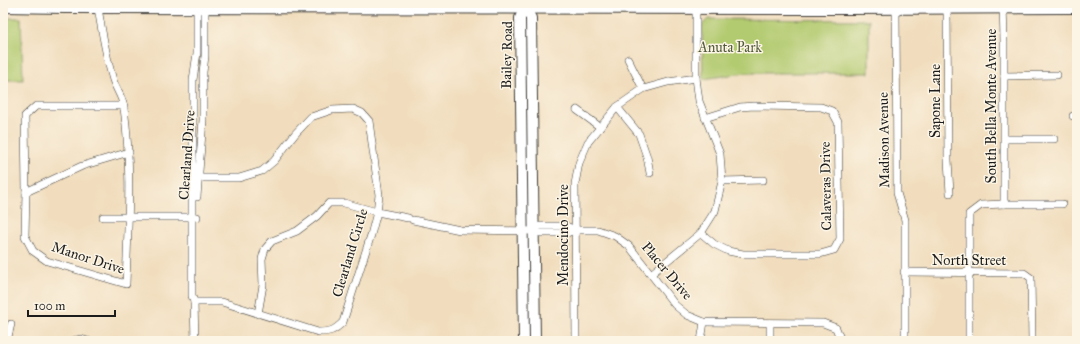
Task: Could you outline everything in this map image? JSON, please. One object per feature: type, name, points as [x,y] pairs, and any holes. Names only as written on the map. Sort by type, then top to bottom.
[{"type":"main road","points":[[3,7],[201,8],[463,6],[525,8],[604,6],[871,6],[896,9],[947,9],[1003,6],[1077,8]]},
{"type":"main road","name":"Bailey Road","points":[[525,8],[520,18],[528,231],[534,341]]},
{"type":"main road","name":"Bailey Road","points":[[524,341],[528,231]]},
{"type":"street","points":[[651,274],[701,234],[715,211],[722,181],[720,154],[699,101],[696,78],[696,6]]},
{"type":"street","name":"South Bella Monte Avenue","points":[[1003,6],[1005,139],[1004,204]]},
{"type":"street","name":"Manor Drive","points":[[98,8],[113,77],[124,106],[129,152],[129,217],[126,284],[47,261],[33,252],[25,236],[26,116],[36,106],[124,106]]},
{"type":"street","name":"Clearland Drive","points":[[195,341],[194,302],[197,295],[194,217],[197,194],[193,112],[194,80],[201,8]]},
{"type":"street","name":"Clearland Drive","points":[[196,178],[203,120],[205,56],[201,8]]},
{"type":"street","name":"Madison Avenue","points":[[896,9],[897,193],[905,220],[905,341]]},
{"type":"street","name":"Sapone Lane","points":[[947,9],[948,160],[950,193]]},
{"type":"street","points":[[628,59],[643,90]]},
{"type":"street","points":[[1004,76],[1056,75]]},
{"type":"street","name":"Mendocino Drive","points":[[576,341],[575,184],[580,163],[588,142],[617,107],[643,90],[668,82],[696,78]]},
{"type":"street","name":"Calaveras Drive","points":[[701,234],[714,244],[728,251],[743,254],[820,254],[834,250],[840,239],[838,122],[832,111],[821,107],[754,106],[740,108],[706,118]]},
{"type":"street","points":[[617,107],[639,134],[647,157],[650,173]]},
{"type":"street","name":"Clearland Circle","points":[[194,302],[222,302],[318,332],[328,332],[336,329],[343,322],[371,235],[377,212],[379,195],[370,121],[362,113],[353,109],[332,110],[311,117],[295,134],[274,161],[262,171],[239,178],[196,178]]},
{"type":"street","points":[[577,110],[600,127]]},
{"type":"street","points":[[1005,139],[1054,139]]},
{"type":"street","points":[[26,192],[82,166],[129,152]]},
{"type":"street","points":[[722,181],[763,180]]},
{"type":"street","name":"Placer Drive","points":[[258,314],[263,285],[262,259],[265,249],[272,241],[297,231],[317,216],[329,203],[344,204],[460,230],[528,231],[540,226],[566,226],[575,230],[598,230],[615,236],[629,246],[675,305],[687,315],[704,322],[823,323],[836,328],[841,341]]},
{"type":"street","points":[[969,341],[969,214],[981,206],[1004,204],[1062,204]]},
{"type":"street","points":[[103,217],[194,217]]},
{"type":"street","name":"North Street","points":[[904,272],[1024,273],[1031,278],[1032,341]]},
{"type":"street","points":[[701,341],[704,322]]},
{"type":"street","points":[[770,323],[770,341]]},
{"type":"street","points":[[7,341],[11,324]]},
{"type":"street","points":[[73,341],[81,339],[88,341]]},
{"type":"green space","points":[[3,18],[21,18],[23,80],[3,80]]},
{"type":"green space","name":"Anuta Park","points":[[708,19],[869,20],[869,73],[745,73],[703,79],[702,25]]}]
